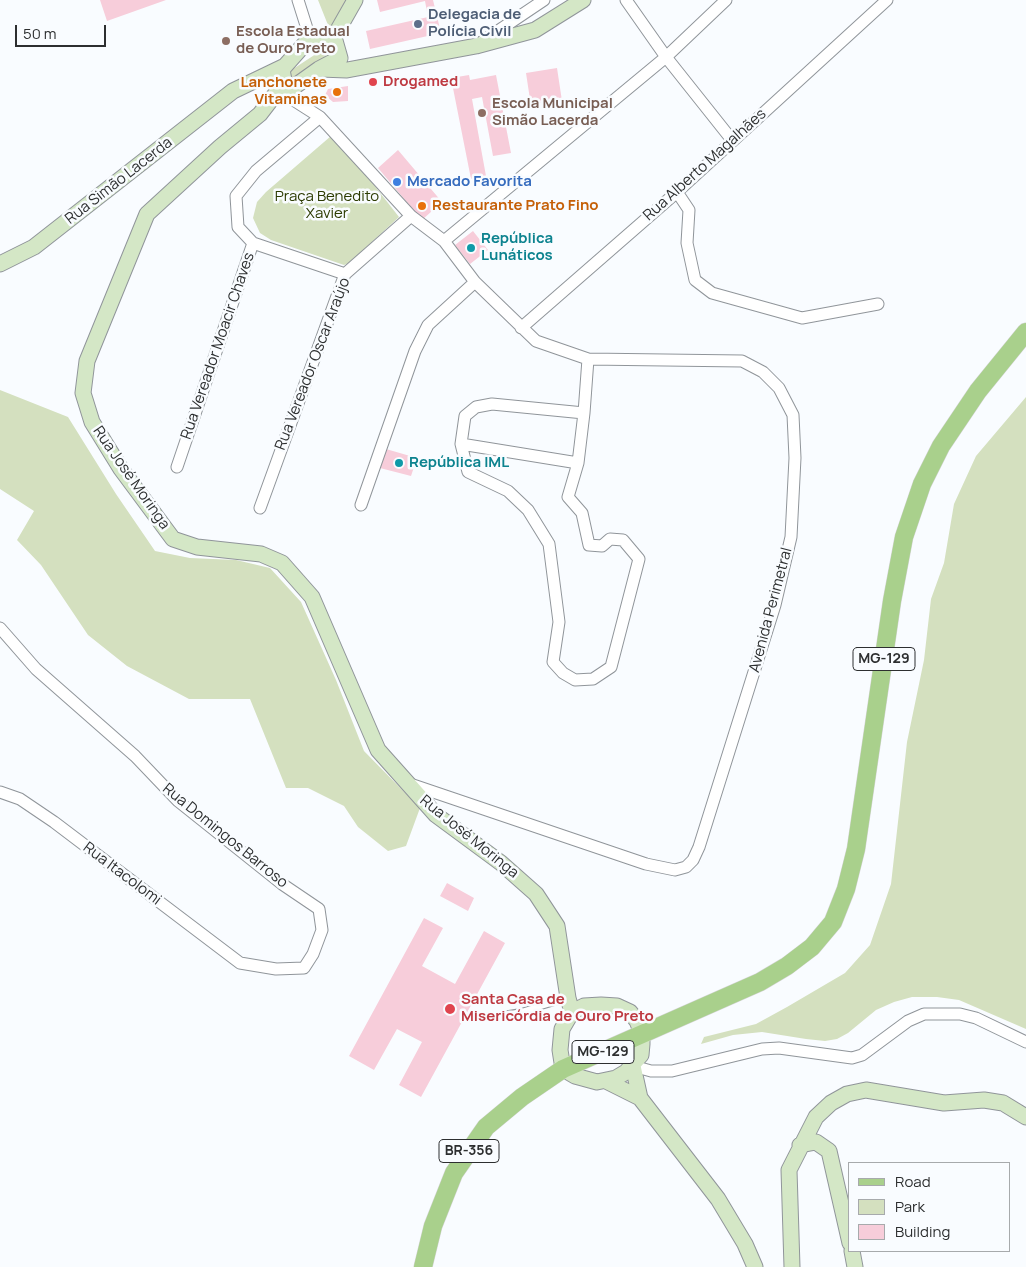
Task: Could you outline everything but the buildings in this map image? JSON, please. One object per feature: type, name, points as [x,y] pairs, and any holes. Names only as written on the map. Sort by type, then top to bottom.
[{"type":"main road","name":"MG-129","points":[[563,1069],[760,982],[787,966],[812,947],[833,922],[846,889],[856,849],[892,601],[904,537],[922,484],[941,446],[978,391],[1026,332]]},
{"type":"main road","name":"BR-356","points":[[423,1267],[433,1226],[454,1173],[486,1126],[522,1097],[563,1069]]},
{"type":"street","points":[[298,0],[310,38]]},
{"type":"street","points":[[343,64],[334,37],[355,0]]},
{"type":"street","points":[[476,46],[544,0]]},
{"type":"street","points":[[233,91],[282,90],[319,69],[476,46],[535,30],[583,0]]},
{"type":"street","points":[[626,0],[666,57],[732,140]]},
{"type":"street","points":[[444,241],[666,57],[726,0]]},
{"type":"street","name":"Rua Alberto Magalhães","points":[[521,328],[677,192],[887,0]]},
{"type":"street","points":[[282,90],[282,70],[310,38],[334,37]]},
{"type":"street","name":"Rua Simão Lacerda","points":[[0,264],[34,247],[233,91],[285,66]]},
{"type":"street","name":"Avenida Perimetral","points":[[282,90],[320,117],[412,216],[444,241],[475,282],[536,341],[588,359],[742,361],[763,372],[779,388],[793,416],[795,458],[791,537],[776,605],[693,860],[686,867],[675,870],[662,869],[405,783]]},
{"type":"street","name":"Rua José Moringa","points":[[282,90],[260,114],[220,146],[147,214],[87,361],[83,392],[97,430],[121,469],[173,539],[197,547],[261,554],[282,564],[312,597],[378,750],[405,783],[436,815],[501,863],[536,894],[557,926],[570,1005]]},
{"type":"street","name":"Rua Vereador Moacir Chaves","points":[[177,467],[253,243],[238,226],[236,196],[256,172],[320,117]]},
{"type":"street","points":[[677,192],[689,210],[687,243],[696,280],[712,293],[802,318],[878,304]]},
{"type":"street","name":"Rua Vereador Oscar Araújo","points":[[260,508],[346,274],[412,216]]},
{"type":"street","points":[[253,243],[346,274]]},
{"type":"street","points":[[361,505],[414,350],[428,324],[475,282]]},
{"type":"street","points":[[584,413],[492,404],[476,406],[465,416],[461,444],[468,472],[508,491],[528,510],[549,544],[559,622],[554,662],[563,673],[575,680],[594,679],[611,667],[639,559],[623,540],[610,539],[602,546],[589,545],[582,512],[568,497],[578,463],[584,413],[588,359]]},
{"type":"street","points":[[461,444],[578,463]]},
{"type":"street","name":"Rua Domingos Barroso","points":[[0,628],[36,669],[134,756],[178,800],[282,884],[319,909],[322,930],[313,954],[304,968],[276,969],[240,963]]},
{"type":"street","name":"Rua Itacolomi","points":[[0,792],[20,798],[54,822],[240,963]]},
{"type":"street","points":[[606,1081],[626,1072],[641,1055],[642,1033],[637,1021],[630,1012],[617,1006],[570,1005],[562,1029],[560,1050],[563,1069],[586,1080],[606,1081],[640,1098]]},
{"type":"street","points":[[633,1066],[651,1071],[672,1070],[762,1049],[779,1048],[852,1058],[862,1055],[908,1021],[924,1014],[960,1014],[976,1018],[1026,1042]]},
{"type":"street","points":[[633,1066],[640,1098],[718,1199],[745,1244],[755,1267]]},
{"type":"street","points":[[792,1267],[789,1170],[800,1145],[816,1117],[831,1103],[847,1094],[866,1090],[944,1103],[984,1100],[1003,1103],[1026,1117]]},
{"type":"street","points":[[800,1145],[816,1142],[829,1151],[848,1234]]},
{"type":"street","points":[[852,1252],[855,1267]]},
{"type":"lane","points":[[481,1016],[491,1017],[570,1005]]},
{"type":"green space","points":[[318,0],[356,0],[334,27],[328,25]]},
{"type":"green space","points":[[328,46],[335,52],[294,86],[287,73]]},
{"type":"green space","name":"Praça Benedito Xavier","points":[[331,136],[338,139],[399,217],[349,263],[344,265],[271,240],[260,233],[253,218],[257,202],[266,192]]},
{"type":"green space","points":[[0,390],[68,417],[116,494],[155,551],[190,558],[236,560],[270,568],[301,602],[336,680],[364,751],[420,808],[406,846],[388,851],[358,827],[344,806],[308,788],[286,788],[250,699],[189,699],[127,666],[88,635],[41,565],[17,540],[34,511],[0,489]]},
{"type":"green space","points":[[1026,397],[1026,1029],[959,1000],[937,997],[912,997],[876,1010],[848,1033],[837,1039],[825,1041],[762,1032],[733,1035],[701,1044],[704,1037],[756,1024],[787,1007],[845,973],[870,945],[891,884],[907,742],[924,660],[931,599],[944,563],[954,504],[976,456]]},
{"type":"place","name":"Delegacia de Polícia Civil","points":[[418,24]]},
{"type":"place","name":"Escola Estadual de Ouro Preto","points":[[226,41]]},
{"type":"place","name":"Drogamed","points":[[373,82]]},
{"type":"place","name":"Lanchonete Vitaminas","points":[[337,92]]},
{"type":"place","name":"Escola Municipal Simão Lacerda","points":[[482,113]]},
{"type":"place","name":"Mercado Favorita","points":[[397,182]]},
{"type":"place","name":"Restaurante Prato Fino","points":[[422,206]]},
{"type":"place","name":"República Lunáticos","points":[[471,248]]},
{"type":"place","name":"República IML","points":[[399,463]]},
{"type":"place","name":"Santa Casa de Misericórdia de Ouro Preto","points":[[450,1009]]}]
